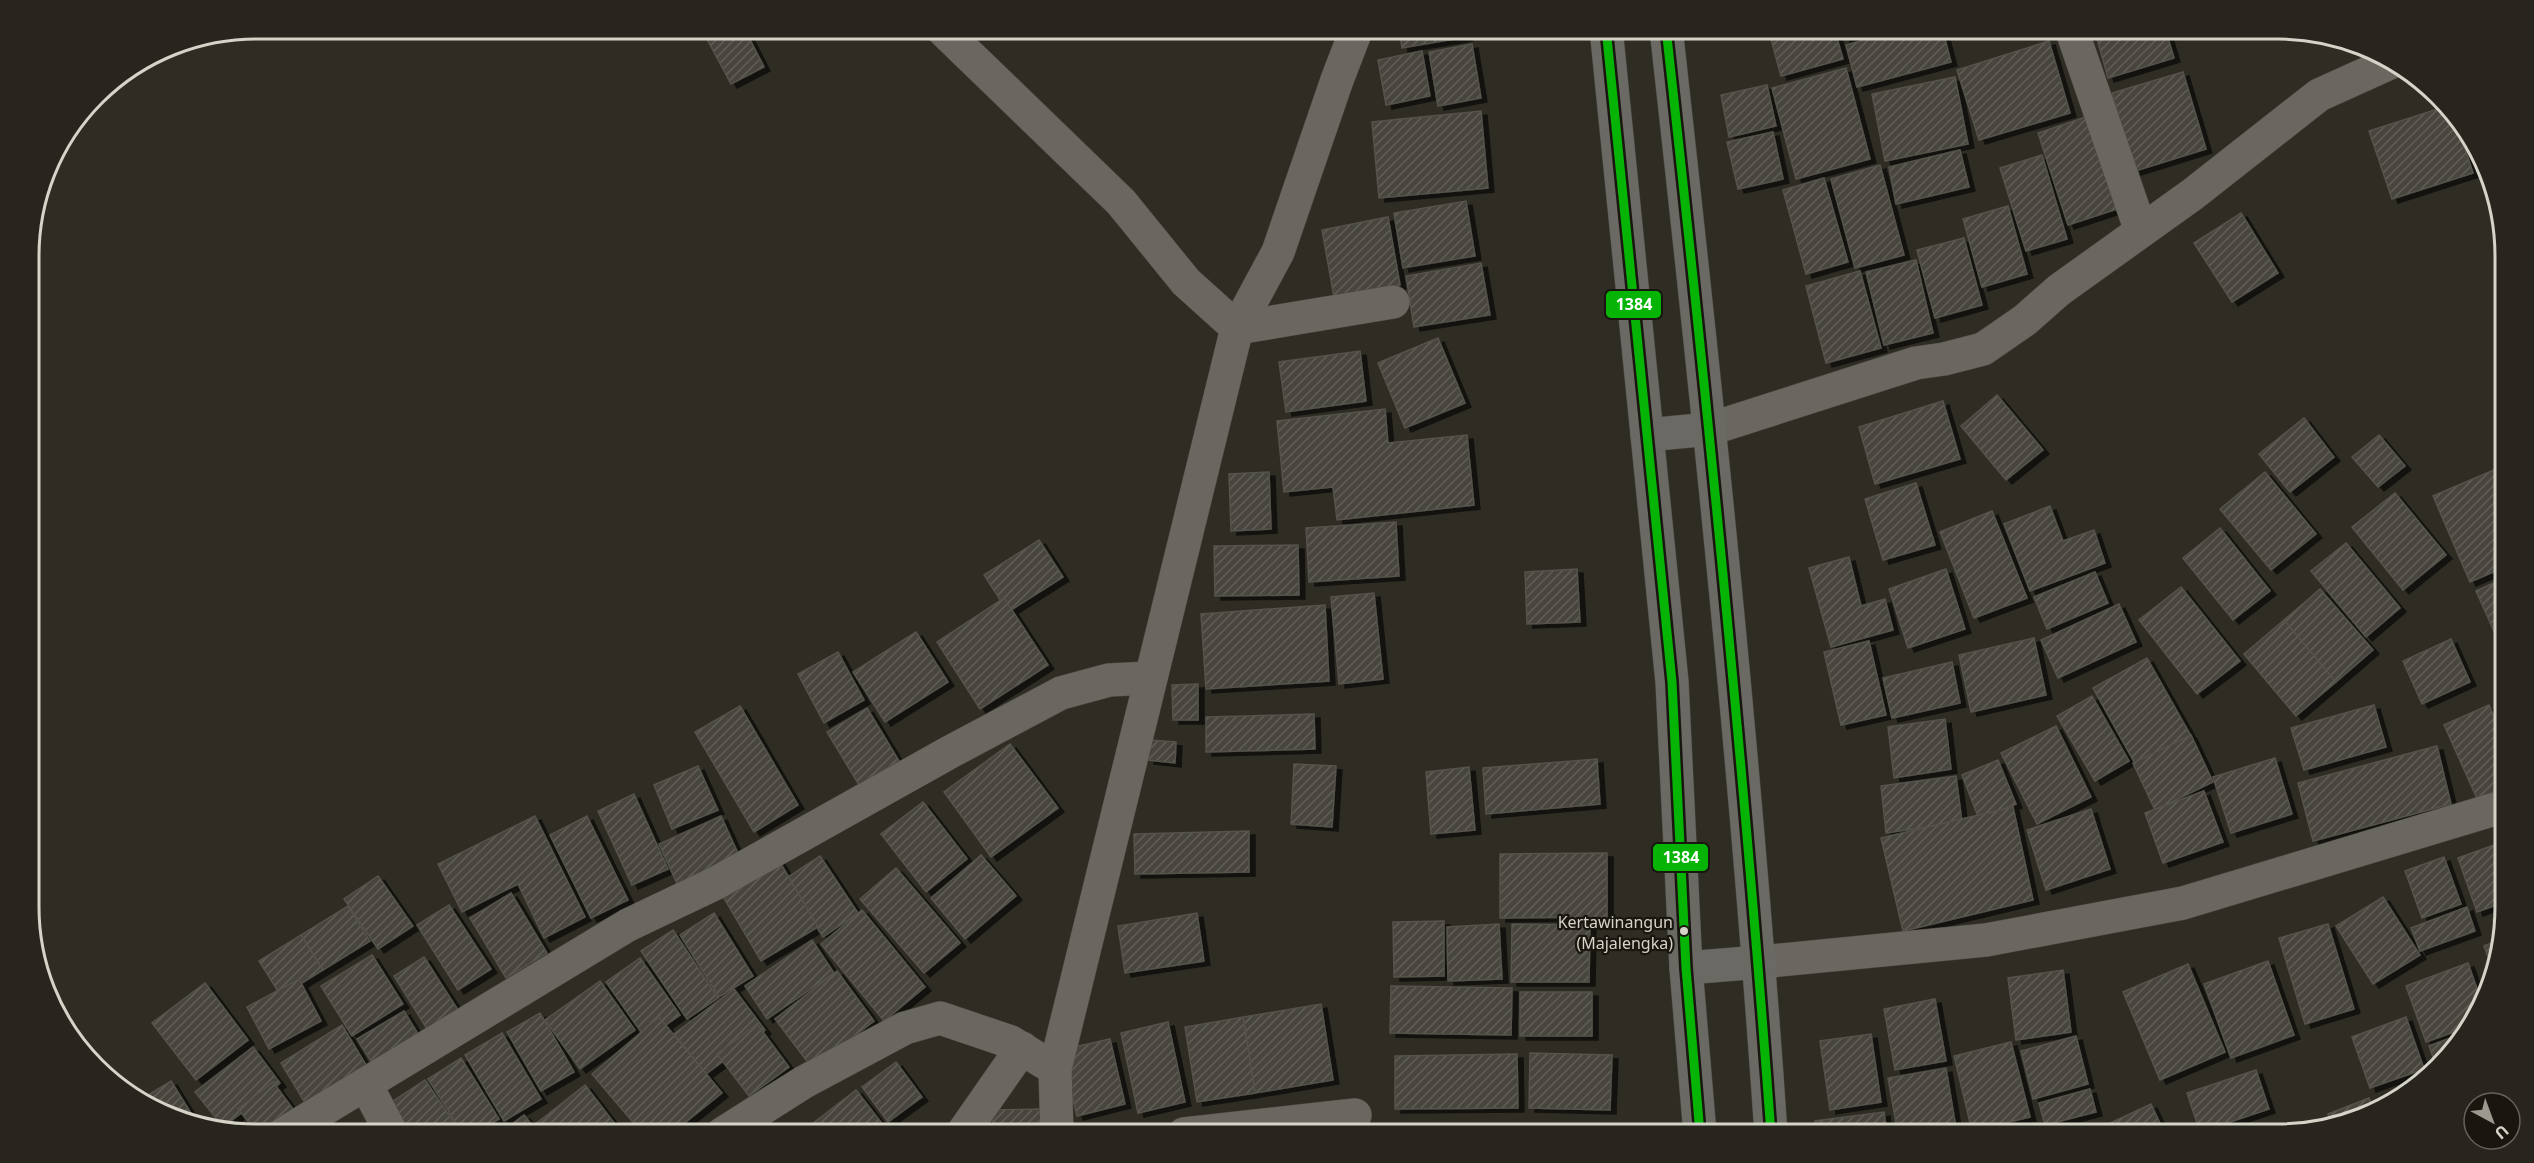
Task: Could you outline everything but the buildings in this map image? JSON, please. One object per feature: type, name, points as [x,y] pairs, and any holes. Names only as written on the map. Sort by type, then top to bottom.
[{"type":"main road","points":[[1607,39],[1672,682],[1686,968],[1699,1124]]},
{"type":"main road","points":[[1667,39],[1710,429],[1760,962],[1770,1124]]},
{"type":"main road","points":[[1647,435],[1710,429]]},
{"type":"main road","points":[[1686,968],[1760,962]]},
{"type":"street","points":[[952,39],[1121,202],[1186,282],[1237,328]]},
{"type":"street","points":[[1057,1124],[1055,1069],[1237,328],[1278,252],[1353,39]]},
{"type":"street","points":[[2075,39],[2141,231]]},
{"type":"street","points":[[1710,429],[1916,363],[1944,359],[1983,349],[2025,320],[2059,290],[2193,194],[2319,95],[2383,66]]},
{"type":"street","points":[[1237,328],[1393,302]]},
{"type":"street","points":[[300,1124],[628,925],[716,883],[950,752],[1061,693],[1109,680],[1150,678]]},
{"type":"street","points":[[1760,962],[1986,940],[2183,903],[2495,809]]},
{"type":"street","points":[[738,1124],[804,1082],[905,1028],[940,1018],[980,1030],[1017,1045],[1055,1069]]},
{"type":"street","points":[[968,1124],[1017,1045]]},
{"type":"street","points":[[366,1085],[387,1124]]},
{"type":"street","points":[[1274,1124],[1355,1115]]},
{"type":"transit line","name":"1384","points":[[1607,39],[1672,682],[1686,968],[1699,1124]]},
{"type":"transit line","name":"1384","points":[[1667,39],[1724,581],[1770,1124]]},
{"type":"place","name":"Kertawinangun (Majalengka)","points":[[1684,931]]}]
